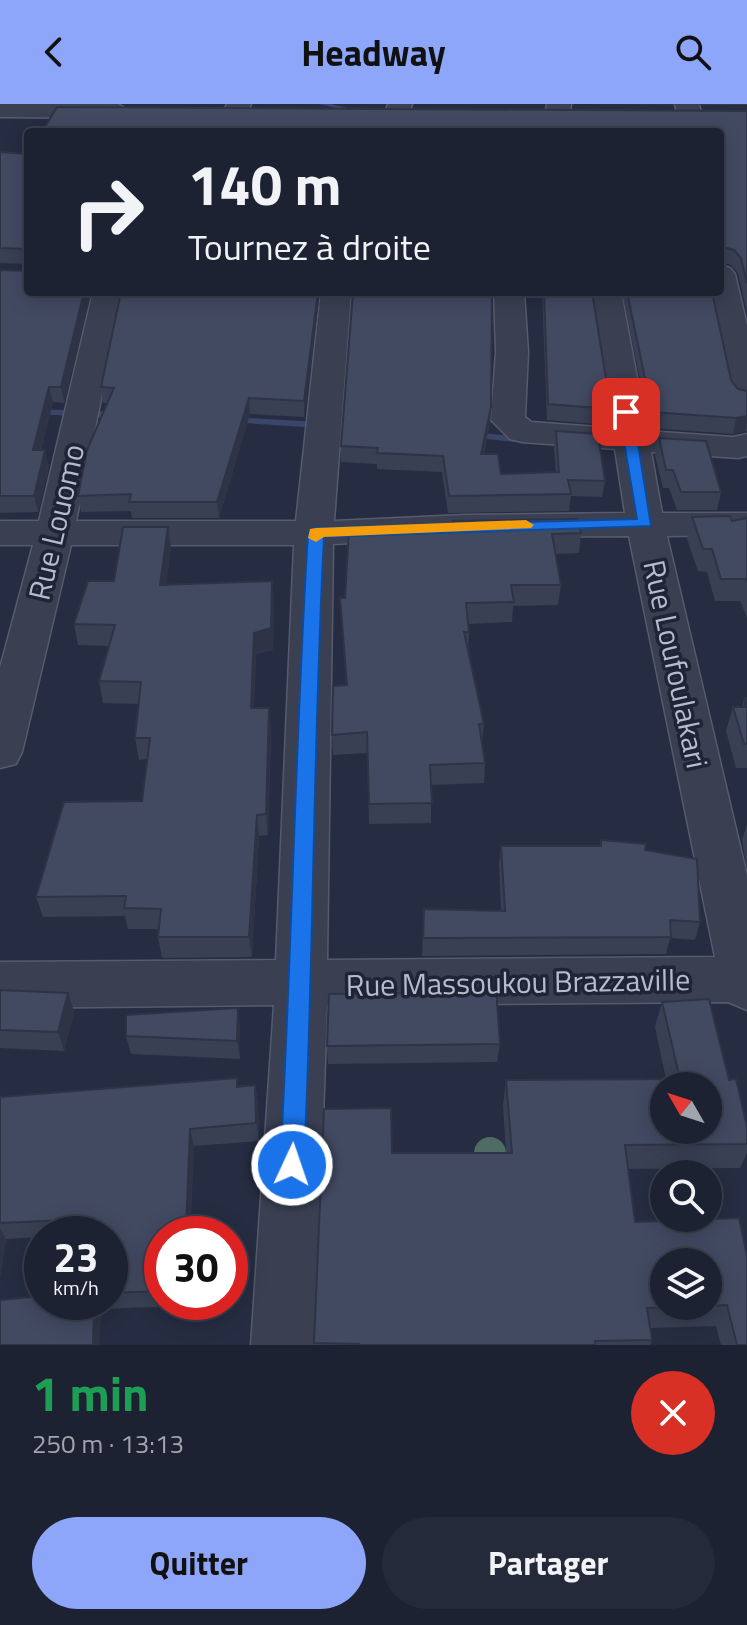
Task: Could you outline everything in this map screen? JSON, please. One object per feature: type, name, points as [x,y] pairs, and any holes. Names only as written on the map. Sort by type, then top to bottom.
[{"type":"street","points":[[2,110],[134,111]]},
{"type":"street","points":[[366,113],[396,116],[427,111]]},
{"type":"street","points":[[530,111],[558,116],[588,113]]},
{"type":"street","points":[[205,112],[233,116],[262,113]]},
{"type":"street","points":[[661,114],[690,117],[718,115]]},
{"type":"street","points":[[727,280],[747,395]]},
{"type":"street","name":"Rue Louomo","points":[[0,752],[55,533],[107,296]]},
{"type":"street","points":[[283,1345],[301,984],[306,703],[321,402],[335,296]]},
{"type":"street","points":[[509,296],[512,352],[508,420],[522,432],[631,443],[738,448],[747,444]]},
{"type":"street","name":"Rue Loufoulakari","points":[[607,296],[645,523],[747,981]]},
{"type":"street","points":[[0,533],[316,533],[645,523],[747,524]]},
{"type":"street","name":"Rue Massoukou Brazzaville","points":[[0,985],[747,981]]},
{"type":"building","points":[[57,107],[747,111],[747,283],[741,258],[734,250],[724,247],[724,128],[44,128]]},
{"type":"building","points":[[0,152],[24,154],[24,249],[0,248]]},
{"type":"building","points":[[0,270],[24,271],[24,296],[83,296],[61,387],[49,387],[33,450],[45,450],[34,496],[0,496]]},
{"type":"building","points":[[120,296],[317,296],[304,401],[249,398],[217,502],[129,502],[131,494],[78,496],[87,450],[114,388],[101,387]]},
{"type":"building","points":[[353,296],[492,296],[491,407],[481,454],[498,454],[501,474],[559,472],[556,431],[598,434],[605,481],[568,480],[571,494],[449,496],[443,456],[377,453],[378,448],[341,446]]},
{"type":"building","points":[[544,296],[593,296],[611,409],[548,404]]},
{"type":"building","points":[[628,296],[713,296],[731,380],[738,389],[747,391],[747,416],[736,418],[652,412]]},
{"type":"building","points":[[659,438],[706,441],[721,492],[681,492],[673,470],[666,470]]},
{"type":"building","points":[[730,516],[732,521],[747,518],[747,582],[746,579],[721,579],[712,549],[703,549],[692,517]]},
{"type":"building","points":[[578,519],[581,533],[552,534],[561,585],[511,585],[514,602],[466,603],[469,632],[464,632],[484,724],[479,724],[485,763],[430,765],[432,803],[369,804],[367,732],[332,735],[333,686],[347,685],[340,598],[345,598],[349,531],[455,531],[453,521]]},
{"type":"building","points":[[123,527],[168,527],[160,585],[272,581],[271,628],[254,633],[251,708],[269,708],[266,814],[257,815],[249,937],[158,937],[161,909],[124,908],[126,896],[36,897],[64,802],[142,801],[150,738],[135,738],[141,682],[99,681],[115,625],[74,624],[88,581],[114,581]]},
{"type":"building","points":[[744,698],[747,698],[747,744],[744,744],[733,707],[746,707]]},
{"type":"building","points":[[601,840],[646,844],[645,850],[697,859],[700,922],[670,920],[671,937],[423,938],[424,909],[505,911],[501,846],[601,846]]},
{"type":"building","points":[[423,988],[496,988],[500,1044],[327,1046],[329,994],[422,993]]},
{"type":"building","points":[[0,990],[68,993],[58,1032],[0,1030]]},
{"type":"building","points":[[709,999],[729,1080],[736,1079],[747,1127],[747,1144],[625,1145],[635,1222],[650,1221],[650,1232],[722,1232],[722,1219],[739,1218],[747,1256],[747,1345],[737,1345],[727,1305],[722,1305],[722,1248],[650,1248],[650,1308],[647,1308],[652,1340],[595,1341],[595,1345],[314,1343],[324,1109],[391,1108],[392,1153],[512,1153],[506,1080],[650,1079],[650,1144],[722,1144],[722,1072],[678,1072],[662,1002]]},
{"type":"building","points":[[238,1008],[237,1041],[126,1036],[126,1015]]},
{"type":"building","points":[[237,1078],[237,1087],[255,1085],[256,1123],[190,1129],[186,1216],[144,1216],[144,1292],[128,1292],[128,1216],[24,1216],[24,1222],[0,1223],[0,1097]]},
{"type":"building","points":[[24,1298],[24,1320],[94,1320],[93,1345],[0,1345],[0,1300]]},
{"type":"waterway","points":[[322,104],[357,111]]},
{"type":"waterway","points":[[37,412],[115,415]]},
{"type":"waterway","points":[[232,420],[319,425]]},
{"type":"waterway","points":[[472,435],[523,440]]},
{"type":"slow traffic","points":[[316,538],[316,533],[526,525]]},
{"type":"route","points":[[292,1165],[301,984],[306,703],[316,533],[464,526],[645,523],[626,412]]}]
